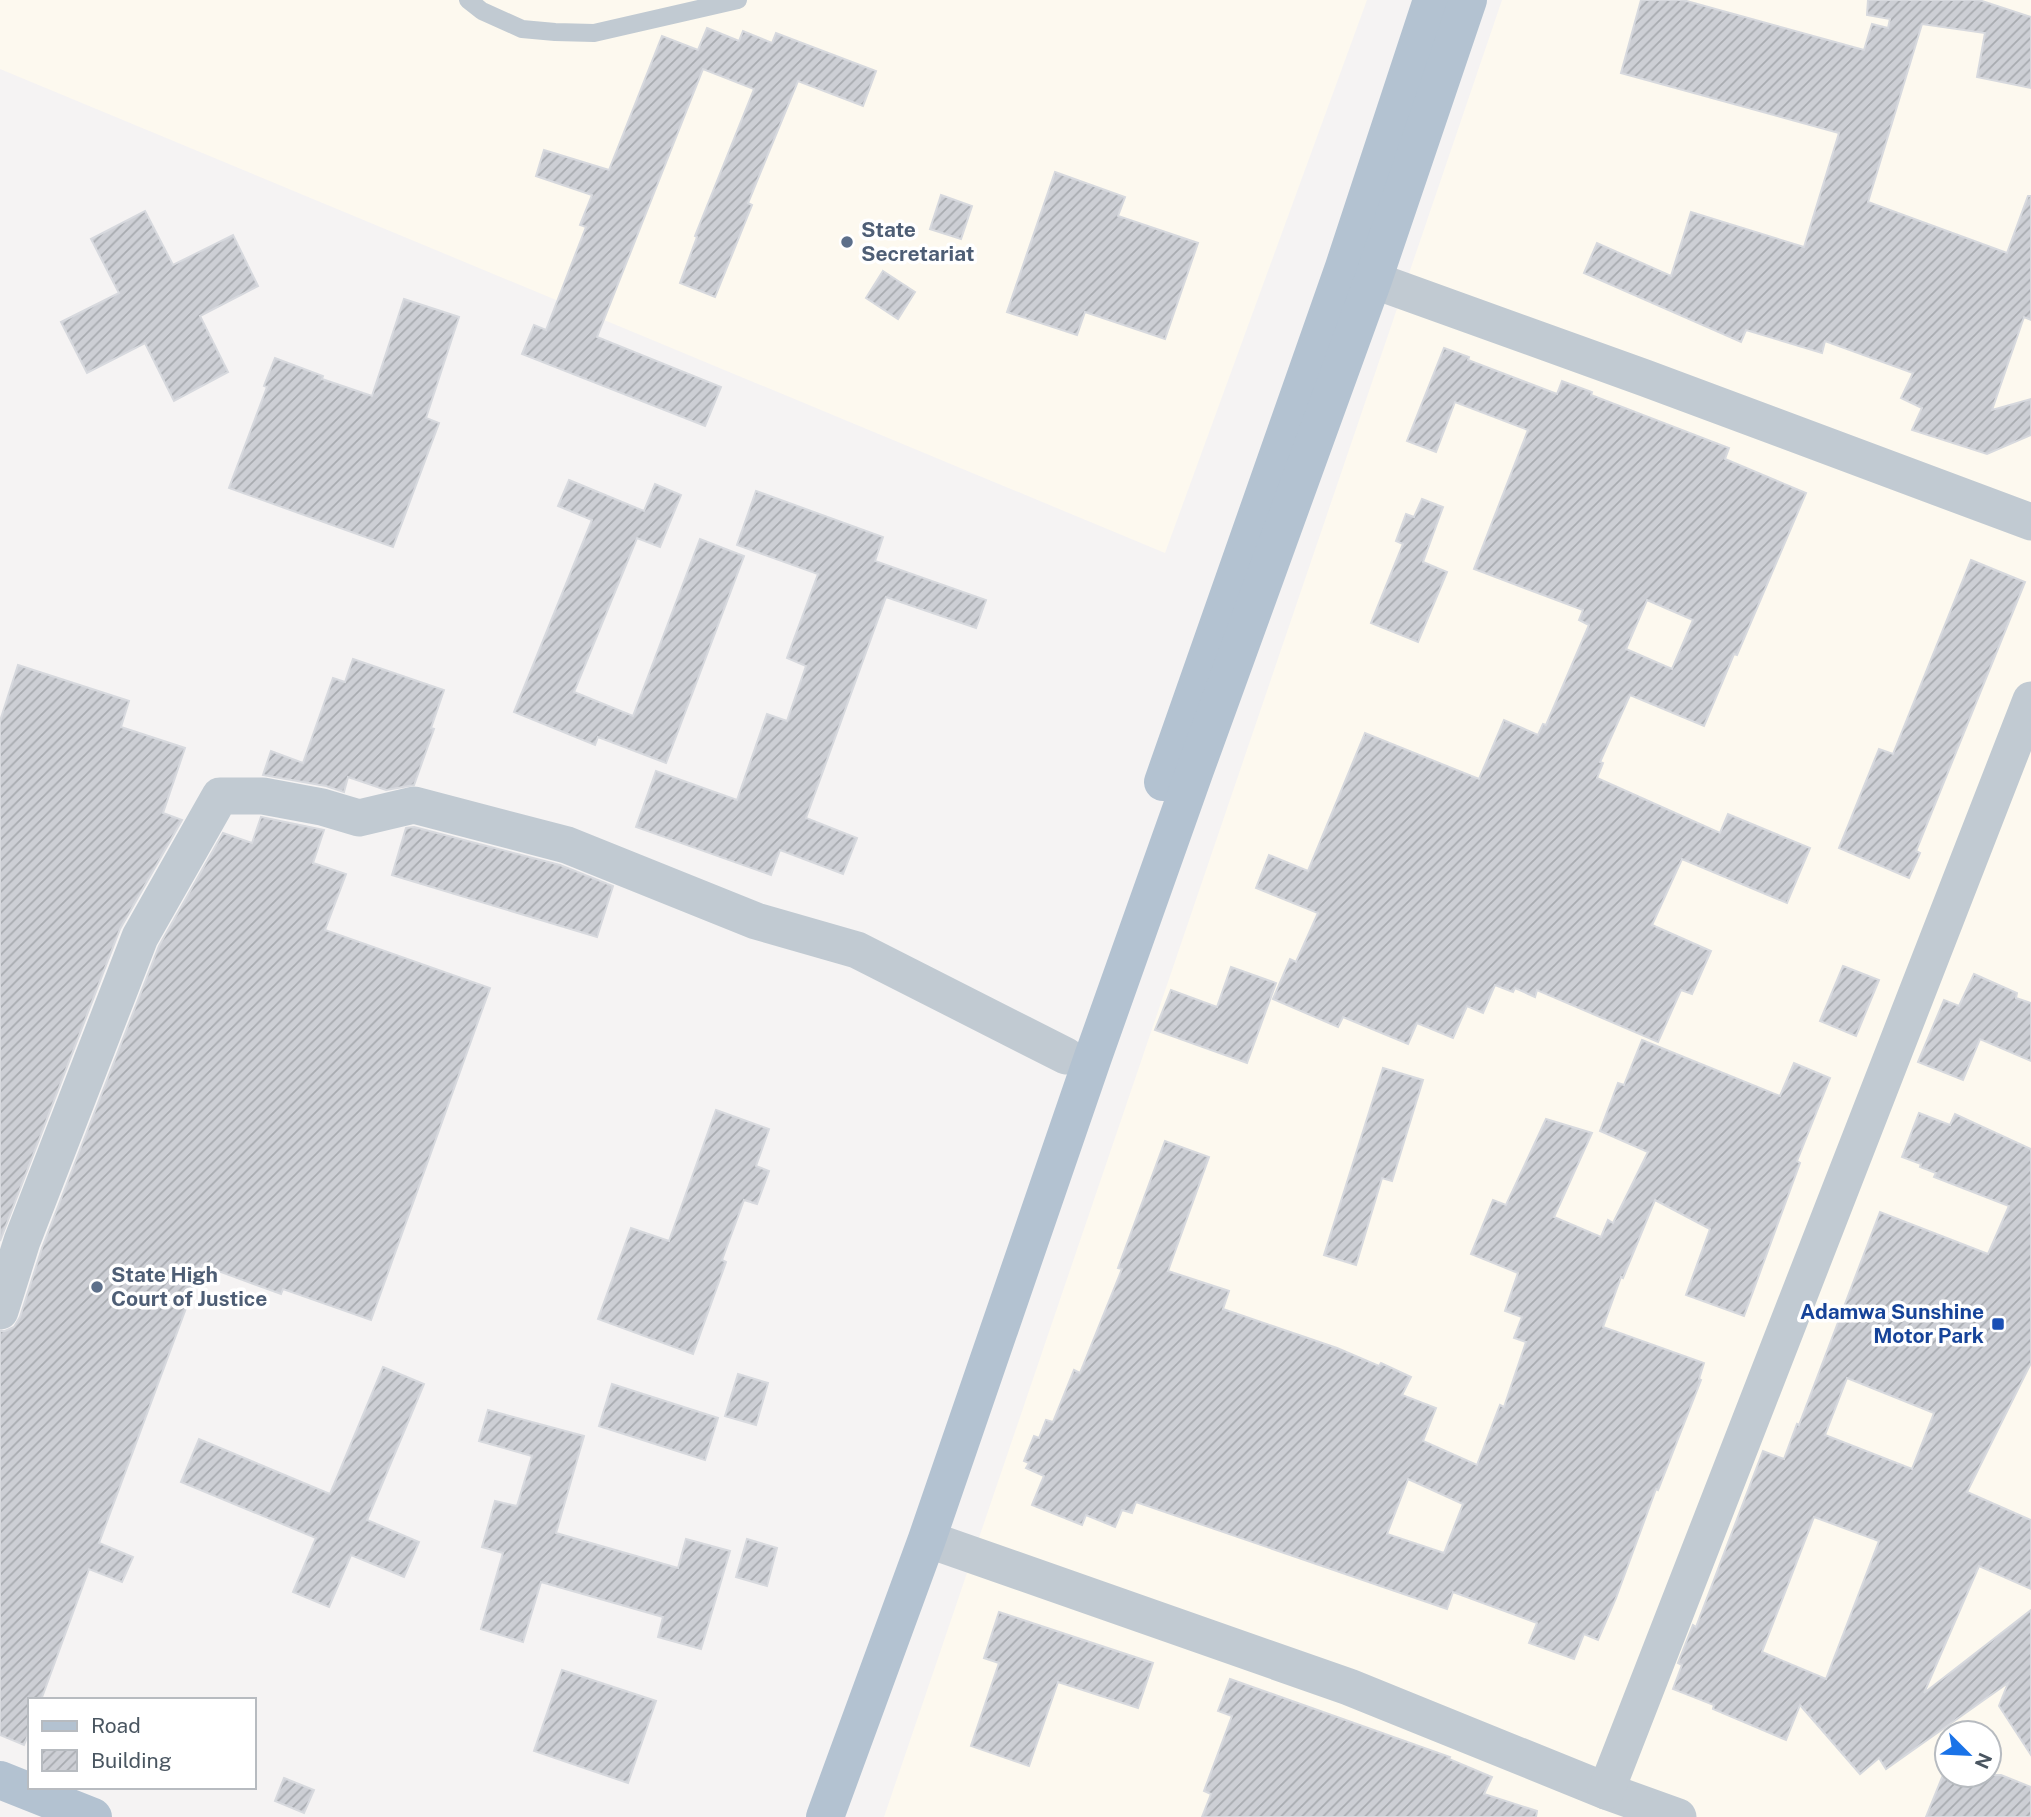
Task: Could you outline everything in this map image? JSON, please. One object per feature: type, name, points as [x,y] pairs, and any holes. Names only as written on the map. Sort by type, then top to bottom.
[{"type":"main road","points":[[797,1817],[902,1529],[1339,281],[1432,0]]},
{"type":"main road","points":[[825,1817],[927,1539],[1098,1044],[1373,279],[1468,0]]},
{"type":"main road","points":[[0,1780],[93,1817]]},
{"type":"street","points":[[1373,279],[2031,522]]},
{"type":"street","points":[[1606,1791],[2031,700]]},
{"type":"street","points":[[0,1311],[22,1241],[140,937],[220,796],[263,796],[322,807],[359,818],[414,805],[567,845],[756,921],[857,950],[1066,1056]]},
{"type":"street","points":[[927,1539],[1349,1687],[1606,1791],[1678,1817]]},
{"type":"lane","points":[[468,0],[482,11],[522,29],[594,33],[738,0]]},
{"type":"shaded area","name":"State Secretariat","points":[[0,0],[1367,0],[1165,553],[0,69]]},
{"type":"shaded area","points":[[1502,0],[2031,0],[2031,1817],[884,1817]]},
{"type":"building","points":[[1641,0],[1683,0],[1864,50],[1872,24],[1888,28],[1890,19],[1867,15],[1868,0],[1979,0],[2031,17],[2031,88],[1977,77],[1985,33],[1922,24],[1868,202],[2007,253],[2028,196],[2031,196],[2031,320],[2024,317],[1992,410],[2031,399],[2031,435],[1987,454],[1912,430],[1922,408],[1901,398],[1913,373],[1825,341],[1822,353],[1746,330],[1741,342],[1584,273],[1597,243],[1671,276],[1691,212],[1804,247],[1839,133],[1621,73]]},
{"type":"building","points":[[707,28],[739,41],[743,31],[772,43],[776,33],[876,71],[863,106],[798,81],[748,203],[752,205],[715,297],[680,283],[697,237],[695,236],[754,89],[703,69],[597,337],[721,387],[705,426],[522,354],[534,325],[546,330],[586,227],[580,225],[592,195],[536,176],[544,150],[609,170],[662,36],[698,50]]},
{"type":"building","points":[[1055,172],[1125,197],[1118,216],[1198,243],[1165,339],[1085,312],[1077,335],[1007,312]]},
{"type":"building","points":[[941,195],[972,206],[961,239],[930,229]]},
{"type":"building","points":[[145,211],[173,265],[233,235],[258,286],[200,316],[228,372],[174,401],[145,343],[87,373],[61,322],[119,293],[91,239]]},
{"type":"building","points":[[883,271],[915,292],[898,319],[866,298]]},
{"type":"building","points":[[404,299],[459,317],[426,418],[439,423],[393,547],[229,488],[267,387],[264,386],[275,358],[323,376],[322,379],[372,396]]},
{"type":"building","points":[[1444,348],[1557,394],[1562,381],[1592,392],[1591,395],[1729,448],[1725,459],[1806,493],[1704,726],[1630,695],[1600,762],[1603,763],[1597,778],[1720,833],[1728,814],[1810,848],[1787,903],[1682,859],[1652,925],[1711,951],[1692,994],[1681,990],[1658,1042],[1537,990],[1535,997],[1515,988],[1513,992],[1495,985],[1483,1013],[1467,1006],[1453,1038],[1417,1023],[1408,1044],[1343,1017],[1338,1027],[1273,999],[1290,959],[1296,962],[1318,913],[1256,888],[1269,855],[1308,871],[1365,733],[1479,779],[1504,720],[1538,735],[1543,724],[1546,725],[1589,625],[1579,620],[1583,610],[1474,569],[1528,430],[1455,402],[1436,452],[1407,441]],"holes":[[[1647,600],[1693,620],[1672,669],[1626,649]]]},
{"type":"building","points":[[569,480],[644,511],[655,484],[681,495],[660,547],[637,538],[574,692],[633,716],[700,539],[744,556],[666,763],[598,737],[595,745],[514,712],[592,520],[558,506]]},
{"type":"building","points":[[756,491],[883,537],[875,561],[986,600],[976,628],[886,597],[806,818],[857,838],[843,874],[780,850],[771,875],[636,827],[656,771],[737,800],[767,714],[787,721],[806,666],[787,658],[818,574],[737,545]]},
{"type":"building","points":[[1422,499],[1443,507],[1423,562],[1447,572],[1418,642],[1371,623],[1403,544],[1396,541],[1406,514],[1414,517]]},
{"type":"building","points":[[1971,560],[2025,582],[1916,851],[1920,853],[1909,878],[1839,848],[1879,749],[1893,754]]},
{"type":"building","points":[[353,659],[444,690],[431,728],[434,729],[414,785],[386,790],[348,777],[344,792],[326,786],[263,775],[271,751],[303,763],[333,678],[345,682]]},
{"type":"building","points":[[18,665],[129,701],[121,727],[185,748],[163,813],[182,820],[120,929],[0,1241],[0,721]]},
{"type":"building","name":"State High Court of Justice","points":[[261,817],[324,830],[313,863],[346,874],[325,930],[490,988],[371,1320],[283,1289],[281,1294],[202,1265],[99,1543],[133,1557],[122,1582],[89,1569],[42,1698],[28,1698],[28,1735],[24,1745],[0,1735],[0,1331],[14,1327],[20,1317],[42,1248],[159,946],[223,833],[252,843]]},
{"type":"building","points":[[414,827],[560,865],[613,886],[597,937],[392,875],[406,828]]},
{"type":"building","points":[[1843,966],[1879,980],[1856,1036],[1820,1021]]},
{"type":"building","points":[[1231,967],[1276,983],[1247,1063],[1155,1030],[1171,990],[1217,1007]]},
{"type":"building","points":[[1974,974],[2017,993],[2016,998],[2031,1003],[2031,1061],[1980,1039],[1963,1080],[1918,1062],[1944,1000],[1959,1006]]},
{"type":"building","points":[[1642,1040],[1780,1096],[1794,1063],[1830,1078],[1797,1161],[1800,1163],[1744,1316],[1686,1295],[1710,1229],[1655,1200],[1623,1278],[1621,1277],[1603,1327],[1704,1363],[1699,1379],[1701,1380],[1598,1640],[1584,1634],[1574,1659],[1529,1643],[1537,1623],[1453,1592],[1447,1609],[1136,1502],[1132,1513],[1122,1510],[1115,1527],[1086,1515],[1082,1525],[1032,1505],[1044,1476],[1026,1468],[1029,1463],[1024,1461],[1034,1436],[1039,1438],[1046,1420],[1053,1422],[1074,1370],[1080,1373],[1122,1269],[1118,1268],[1165,1141],[1209,1157],[1168,1271],[1229,1291],[1223,1309],[1337,1348],[1379,1366],[1381,1363],[1411,1377],[1402,1395],[1436,1408],[1423,1441],[1477,1465],[1500,1405],[1504,1407],[1526,1342],[1514,1338],[1522,1317],[1505,1311],[1518,1273],[1471,1254],[1493,1200],[1506,1205],[1546,1119],[1592,1133],[1554,1217],[1601,1237],[1608,1220],[1613,1223],[1648,1152],[1600,1131],[1618,1083],[1624,1085]],"holes":[[[1408,1479],[1463,1504],[1444,1553],[1387,1534]]]},
{"type":"building","points":[[1383,1068],[1423,1080],[1392,1181],[1382,1178],[1356,1265],[1324,1255]]},
{"type":"building","points":[[716,1110],[769,1129],[756,1166],[769,1171],[757,1204],[744,1200],[722,1260],[726,1262],[693,1354],[598,1319],[631,1228],[669,1241]]},
{"type":"building","points":[[1919,1113],[1950,1125],[1955,1114],[2031,1149],[2031,1363],[1967,1492],[2031,1520],[2031,1589],[1979,1566],[1924,1693],[2031,1610],[2031,1755],[1999,1706],[2008,1683],[1957,1719],[1933,1719],[1933,1736],[1886,1769],[1879,1758],[1860,1774],[1800,1705],[1786,1740],[1713,1709],[1714,1705],[1673,1689],[1682,1665],[1678,1663],[1693,1625],[1696,1627],[1763,1451],[1784,1459],[1880,1212],[1988,1254],[2009,1206],[1934,1177],[1936,1173],[1920,1167],[1921,1164],[1902,1157]],"holes":[[[1847,1378],[1934,1413],[1912,1469],[1825,1435]],[[1814,1517],[1879,1541],[1826,1679],[1762,1652]]]},
{"type":"building","points":[[383,1367],[424,1384],[367,1520],[419,1542],[404,1577],[351,1555],[329,1607],[293,1592],[316,1538],[181,1482],[199,1439],[330,1494]]},
{"type":"building","points":[[738,1374],[768,1383],[756,1425],[725,1416]]},
{"type":"building","points":[[612,1384],[718,1418],[705,1460],[599,1426]]},
{"type":"building","points":[[488,1410],[584,1436],[556,1533],[678,1568],[686,1539],[730,1551],[701,1649],[658,1637],[663,1617],[541,1582],[523,1642],[481,1629],[503,1553],[482,1547],[495,1501],[517,1506],[532,1456],[479,1441]]},
{"type":"building","points":[[747,1539],[777,1548],[767,1586],[736,1577]]},
{"type":"building","points":[[999,1612],[1153,1663],[1138,1708],[1058,1682],[1029,1766],[971,1746],[999,1663],[984,1658]]},
{"type":"building","points":[[562,1670],[656,1701],[628,1783],[534,1751]]},
{"type":"building","points":[[1230,1679],[1450,1757],[1449,1759],[1492,1777],[1484,1794],[1537,1811],[1536,1817],[1202,1817],[1211,1794],[1204,1791],[1232,1716],[1218,1711]]},
{"type":"building","points":[[2003,1776],[2031,1787],[2031,1817],[1926,1817],[1937,1789],[2003,1789]]},
{"type":"building","points":[[284,1778],[314,1790],[304,1813],[275,1801]]},
{"type":"place","name":"State Secretariat","points":[[847,242]]},
{"type":"place","name":"State High Court of Justice","points":[[97,1287]]},
{"type":"place","name":"Adamwa Sunshine Motor Park","points":[[1998,1324]]}]
